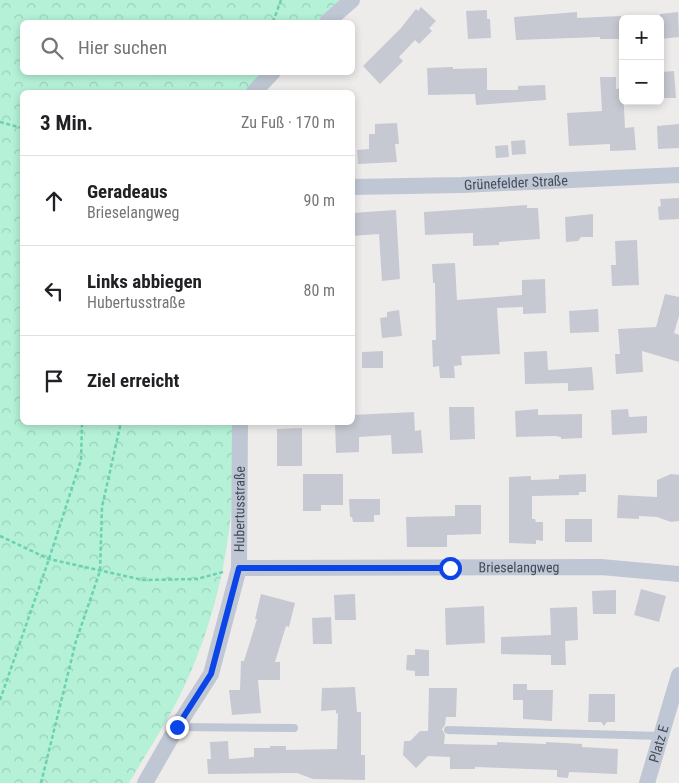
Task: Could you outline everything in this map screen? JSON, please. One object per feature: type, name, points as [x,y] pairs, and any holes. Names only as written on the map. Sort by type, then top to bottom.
[{"type":"street","points":[[329,20],[352,0]]},
{"type":"street","points":[[256,90],[271,75]]},
{"type":"street","name":"Grünefelder Straße","points":[[355,187],[462,186],[679,175]]},
{"type":"street","name":"Hubertusstraße","points":[[145,783],[177,727],[211,674],[239,568],[240,425]]},
{"type":"street","name":"Brieselangweg","points":[[239,568],[601,568],[679,574]]},
{"type":"street","name":"Platz E","points":[[647,783],[679,678]]},
{"type":"lane","points":[[177,727],[294,728]]},
{"type":"lane","points":[[448,730],[661,736]]},
{"type":"path","points":[[274,20],[281,0]]},
{"type":"path","points":[[0,122],[20,127]]},
{"type":"path","points":[[0,700],[49,560],[81,460],[82,425]]},
{"type":"path","points":[[41,783],[76,641],[100,570],[102,507],[119,425]]},
{"type":"path","points":[[0,536],[49,560],[143,580],[197,579],[239,568]]},
{"type":"green space","points":[[0,0],[345,0],[324,20],[20,20],[20,75],[269,75],[252,90],[20,90],[20,425],[232,425],[233,476],[231,510],[224,562],[219,587],[204,638],[195,663],[178,699],[129,783],[0,783]]},
{"type":"building","points":[[421,7],[436,21],[429,28],[432,31],[419,44],[415,40],[399,57],[403,61],[380,84],[363,66],[401,28],[416,9],[418,11]]},
{"type":"building","points":[[487,10],[487,19],[490,19],[491,38],[468,39],[466,11]]},
{"type":"building","points":[[577,12],[577,18],[619,16],[619,39],[600,39],[600,37],[516,40],[514,17]]},
{"type":"building","points":[[678,12],[679,37],[664,39],[664,15],[660,14]]},
{"type":"building","points":[[453,67],[453,69],[487,68],[487,90],[518,90],[518,86],[545,85],[546,100],[476,105],[475,94],[428,95],[427,68]]},
{"type":"building","points":[[674,71],[676,98],[664,98],[664,72]]},
{"type":"building","points":[[600,77],[616,77],[616,89],[619,89],[619,105],[624,105],[625,128],[634,127],[636,150],[610,151],[610,144],[569,146],[567,113],[602,111]]},
{"type":"building","points":[[397,123],[399,144],[395,144],[397,162],[358,164],[357,150],[369,149],[369,134],[375,134],[375,124]]},
{"type":"building","points":[[679,124],[679,148],[658,149],[657,126]]},
{"type":"building","points":[[525,140],[526,154],[512,155],[511,141]]},
{"type":"building","points":[[508,145],[509,157],[496,158],[495,146]]},
{"type":"building","points":[[679,198],[679,219],[659,220],[658,207],[661,206],[660,199]]},
{"type":"building","points":[[527,205],[527,208],[538,208],[540,239],[499,242],[499,245],[473,246],[473,233],[425,235],[424,212]]},
{"type":"building","points":[[396,210],[400,279],[382,281],[379,234],[355,236],[355,213]]},
{"type":"building","points":[[593,214],[593,237],[581,237],[578,241],[566,242],[565,217]]},
{"type":"building","points":[[637,240],[639,285],[612,286],[611,265],[616,265],[615,241]]},
{"type":"building","points":[[455,263],[457,300],[522,295],[522,280],[545,279],[546,313],[523,314],[523,307],[497,308],[500,354],[461,356],[462,365],[454,366],[455,378],[440,378],[439,366],[433,367],[432,340],[436,340],[435,283],[433,283],[432,264]]},
{"type":"building","points":[[665,294],[679,297],[679,316],[674,333],[679,335],[679,362],[642,351],[643,372],[616,374],[615,354],[620,354],[618,329],[656,327]]},
{"type":"building","points":[[598,309],[599,332],[570,333],[569,311]]},
{"type":"building","points":[[399,310],[402,336],[382,338],[380,318],[387,317],[387,312]]},
{"type":"building","points":[[383,351],[383,368],[362,368],[362,352]]},
{"type":"building","points":[[547,351],[548,370],[592,367],[594,390],[568,391],[568,383],[525,384],[524,352]]},
{"type":"building","points":[[449,407],[474,407],[475,439],[450,440]]},
{"type":"building","points":[[538,409],[538,415],[582,414],[582,438],[561,439],[561,437],[555,436],[516,437],[515,411]]},
{"type":"building","points":[[628,409],[629,417],[647,416],[647,433],[612,435],[611,410]]},
{"type":"building","points":[[414,412],[415,431],[421,430],[423,453],[392,454],[391,435],[359,437],[359,452],[336,453],[335,425],[355,425],[355,415]]},
{"type":"building","points":[[302,428],[302,466],[277,466],[277,429]]},
{"type":"building","points":[[303,474],[343,474],[343,505],[321,505],[321,511],[303,511]]},
{"type":"building","points":[[586,474],[586,492],[579,492],[579,495],[532,496],[532,519],[535,519],[536,522],[543,522],[543,541],[536,540],[536,544],[509,543],[509,477],[531,476],[531,480],[559,479],[559,475]]},
{"type":"building","points":[[671,474],[679,475],[679,521],[671,522],[657,517],[639,516],[639,519],[617,518],[618,495],[657,497],[657,480]]},
{"type":"building","points":[[349,499],[380,499],[380,515],[374,515],[374,522],[353,522],[352,517],[350,517]]},
{"type":"building","points":[[455,505],[481,505],[481,534],[447,535],[447,547],[407,547],[406,517],[455,516]]},
{"type":"building","points":[[565,519],[592,519],[592,542],[565,542]]},
{"type":"building","points":[[641,589],[666,596],[659,622],[634,615]]},
{"type":"building","points":[[616,590],[616,614],[593,614],[592,591]]},
{"type":"building","points":[[261,594],[295,603],[289,627],[286,626],[275,662],[280,662],[280,680],[258,680],[261,713],[232,715],[229,690],[240,690],[241,661],[244,661],[257,619],[255,619]]},
{"type":"building","points":[[355,594],[356,620],[335,620],[334,595]]},
{"type":"building","points":[[484,606],[485,643],[446,645],[445,608]]},
{"type":"building","points":[[577,607],[578,640],[565,641],[566,665],[551,665],[551,655],[501,654],[501,637],[551,635],[550,608]]},
{"type":"building","points":[[331,617],[332,644],[313,644],[312,618]]},
{"type":"building","points":[[415,649],[429,650],[429,676],[415,676],[415,671],[406,670],[407,655],[415,655]]},
{"type":"building","points":[[513,684],[527,684],[527,690],[553,690],[552,721],[523,719],[523,700],[513,700]]},
{"type":"building","points":[[355,687],[357,712],[361,712],[361,755],[365,755],[365,780],[313,779],[297,773],[208,774],[207,759],[211,759],[210,742],[228,741],[229,759],[254,757],[254,748],[270,748],[270,746],[286,746],[286,750],[337,749],[338,713],[336,714],[336,710],[321,711],[322,688]]},
{"type":"building","points":[[429,688],[457,688],[456,717],[446,717],[445,725],[442,729],[445,735],[444,744],[497,745],[497,742],[546,744],[546,742],[618,749],[617,774],[569,772],[568,778],[557,777],[557,770],[475,767],[475,769],[450,769],[450,757],[428,756],[416,768],[403,755],[404,741],[410,741],[420,731],[428,731]]},
{"type":"building","points":[[589,694],[615,694],[615,722],[607,722],[604,726],[601,722],[588,722]]},
{"type":"route","points":[[177,727],[211,674],[239,568],[450,568]]}]
